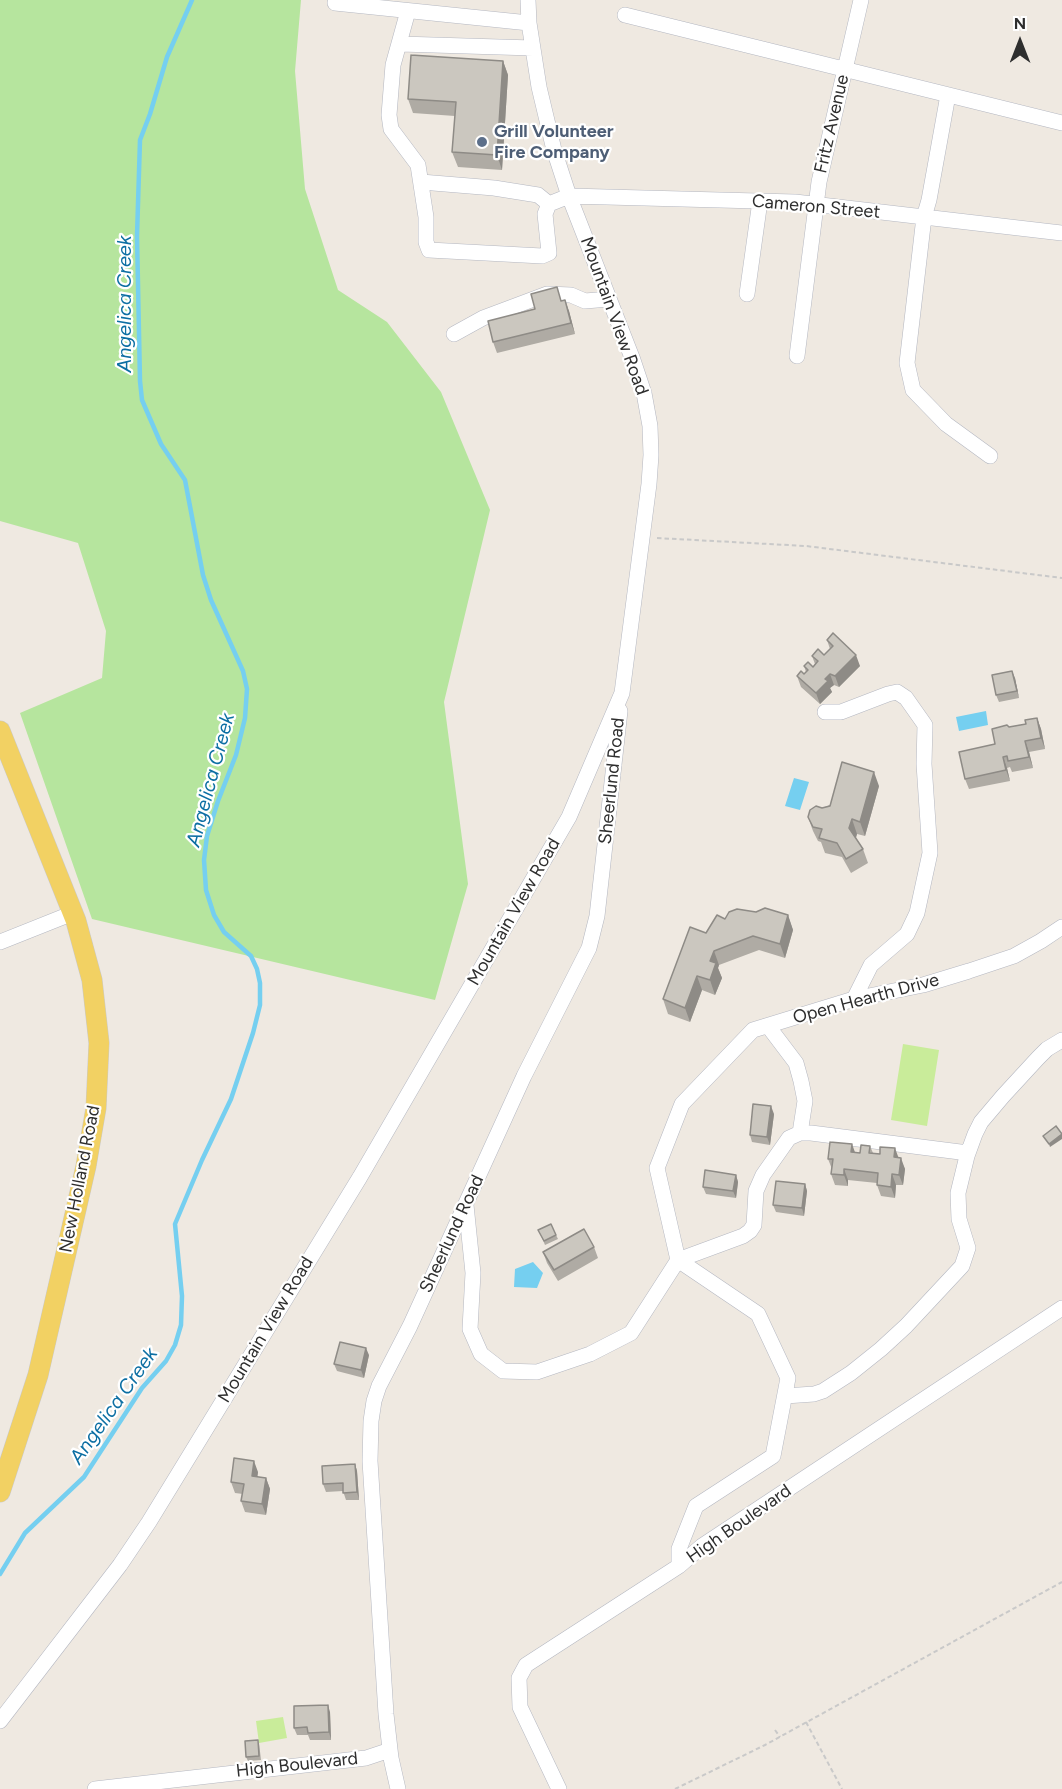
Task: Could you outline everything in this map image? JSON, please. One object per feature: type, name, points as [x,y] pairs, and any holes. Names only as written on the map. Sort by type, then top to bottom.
[{"type":"main road","name":"New Holland Road","points":[[0,731],[73,913],[85,951],[95,1001],[99,1043],[96,1108],[86,1166],[38,1375],[0,1492]]},
{"type":"street","name":"Mountain View Road","points":[[0,1721],[120,1565],[149,1522],[360,1178],[569,817],[622,693],[651,455],[650,426],[644,393],[569,196],[548,125],[529,23],[528,0]]},
{"type":"street","name":"Fritz Avenue","points":[[797,356],[819,182],[861,0]]},
{"type":"street","points":[[335,3],[529,23]]},
{"type":"street","points":[[408,11],[393,65],[389,115],[391,129],[418,165],[426,217],[426,242],[429,250],[542,256],[549,253],[544,214],[549,204],[569,196]]},
{"type":"street","points":[[625,15],[1062,123]]},
{"type":"street","points":[[400,44],[533,48]]},
{"type":"street","points":[[948,95],[924,217],[907,363],[913,390],[946,424],[990,456]]},
{"type":"street","points":[[421,182],[494,188],[538,195],[549,204]]},
{"type":"street","name":"Cameron Street","points":[[569,196],[760,201],[817,205],[1062,233]]},
{"type":"street","points":[[747,294],[760,201]]},
{"type":"street","points":[[454,334],[483,318],[547,294],[571,295],[585,302],[609,299]]},
{"type":"street","points":[[825,712],[841,712],[897,692],[906,698],[925,725],[924,764],[930,853],[917,913],[908,934],[871,965],[854,999]]},
{"type":"street","name":"Sheerlund Road","points":[[398,1789],[390,1750],[370,1461],[374,1401],[524,1076],[589,948],[597,916],[622,693]]},
{"type":"street","points":[[0,942],[73,913]]},
{"type":"street","name":"Open Hearth Drive","points":[[678,1260],[657,1168],[682,1104],[753,1030],[854,999],[923,985],[1014,956],[1062,927]]},
{"type":"street","points":[[768,1026],[796,1063],[805,1101],[800,1133]]},
{"type":"street","points":[[785,1396],[814,1394],[851,1373],[906,1326],[962,1266],[968,1248],[959,1219],[958,1193],[968,1153],[981,1122],[1038,1058],[1062,1040]]},
{"type":"street","points":[[466,1204],[473,1273],[470,1329],[481,1354],[503,1371],[537,1372],[590,1354],[631,1334],[678,1260],[743,1236],[750,1231],[754,1225],[756,1191],[763,1175],[789,1138],[800,1133],[811,1133],[968,1153]]},
{"type":"street","points":[[678,1260],[758,1314],[788,1378],[773,1456],[696,1506],[680,1549],[679,1566]]},
{"type":"street","name":"High Boulevard","points":[[559,1789],[520,1707],[519,1678],[526,1665],[679,1566],[702,1546],[1062,1308]]},
{"type":"street","name":"High Boulevard","points":[[96,1789],[366,1758],[390,1750]]},
{"type":"path","points":[[642,537],[806,546],[1062,578]]},
{"type":"path","points":[[675,1789],[780,1737],[1062,1582]]},
{"type":"path","points":[[806,1722],[842,1789]]},
{"type":"path","points":[[775,1730],[780,1737]]},
{"type":"green space","points":[[0,0],[301,0],[295,71],[305,189],[338,290],[387,322],[441,392],[490,510],[444,702],[468,884],[435,1000],[92,919],[20,713],[102,678],[106,631],[78,543],[0,521]]},
{"type":"green space","points":[[903,1044],[939,1050],[927,1126],[891,1120]]},
{"type":"green space","points":[[283,1717],[287,1738],[259,1743],[256,1721]]},
{"type":"water","points":[[986,711],[988,725],[959,731],[956,717]]},
{"type":"water","points":[[794,778],[809,782],[800,810],[785,806]]},
{"type":"water","points":[[533,1262],[543,1273],[537,1288],[514,1287],[515,1269]]},
{"type":"building","name":"Grill Volunteer Fire Company","points":[[411,55],[503,61],[497,155],[452,152],[456,102],[408,99]]},
{"type":"building","points":[[557,287],[561,301],[565,300],[571,323],[493,342],[488,321],[535,309],[531,294]]},
{"type":"building","points":[[833,633],[856,655],[835,676],[830,674],[825,679],[828,681],[816,693],[797,676],[801,671],[804,674],[808,670],[804,666],[808,662],[813,667],[818,661],[812,656],[818,649],[824,655],[833,646],[827,640]]},
{"type":"building","points":[[1012,671],[1017,691],[996,695],[992,675]]},
{"type":"building","points":[[1037,718],[1041,738],[1025,741],[1029,757],[1008,761],[1007,756],[1003,757],[1006,770],[965,779],[959,752],[995,744],[992,729],[1026,724],[1025,720]]},
{"type":"building","points":[[842,762],[874,772],[860,822],[852,819],[849,828],[863,849],[846,859],[837,843],[819,838],[822,829],[813,827],[808,817],[810,810],[816,806],[822,808],[830,806]]},
{"type":"building","points":[[765,908],[788,915],[780,944],[753,936],[714,951],[710,961],[716,963],[710,980],[697,976],[685,1008],[663,999],[690,927],[706,933],[717,915],[725,919],[729,912],[737,909],[756,912]]},
{"type":"building","points":[[753,1104],[771,1106],[767,1137],[750,1135]]},
{"type":"building","points":[[1056,1126],[1062,1134],[1049,1144],[1043,1136]]},
{"type":"building","points":[[830,1142],[852,1144],[851,1152],[860,1153],[861,1145],[870,1146],[869,1153],[880,1154],[880,1147],[895,1148],[894,1157],[901,1158],[899,1175],[892,1174],[891,1187],[877,1185],[878,1173],[844,1169],[844,1175],[831,1174],[833,1159],[828,1159]]},
{"type":"building","points":[[705,1170],[736,1175],[733,1191],[703,1187]]},
{"type":"building","points":[[776,1181],[805,1184],[802,1208],[773,1205]]},
{"type":"building","points":[[551,1224],[556,1235],[544,1241],[538,1230]]},
{"type":"building","points":[[584,1229],[594,1247],[554,1270],[543,1252]]},
{"type":"building","points":[[340,1342],[366,1348],[361,1370],[334,1364]]},
{"type":"building","points":[[234,1458],[254,1461],[252,1476],[266,1478],[262,1504],[241,1501],[244,1484],[231,1482]]},
{"type":"building","points":[[355,1464],[357,1492],[343,1493],[343,1483],[323,1484],[322,1466]]},
{"type":"building","points":[[328,1705],[329,1732],[308,1733],[307,1727],[294,1728],[294,1706]]},
{"type":"building","points":[[258,1740],[259,1756],[246,1757],[245,1741]]},
{"type":"waterway","name":"Angelica Creek","points":[[0,1574],[25,1533],[84,1477],[142,1388],[166,1361],[175,1345],[181,1325],[182,1296],[175,1224],[231,1099],[260,1005],[260,983],[251,956],[224,932],[214,915],[206,890],[204,860],[207,836],[236,755],[245,718],[247,689],[243,671],[211,600],[203,575],[185,480],[161,444],[142,400],[140,381],[137,236],[140,140],[167,57],[192,0]]},
{"type":"place","name":"Grill Volunteer Fire Company","points":[[482,142]]}]
